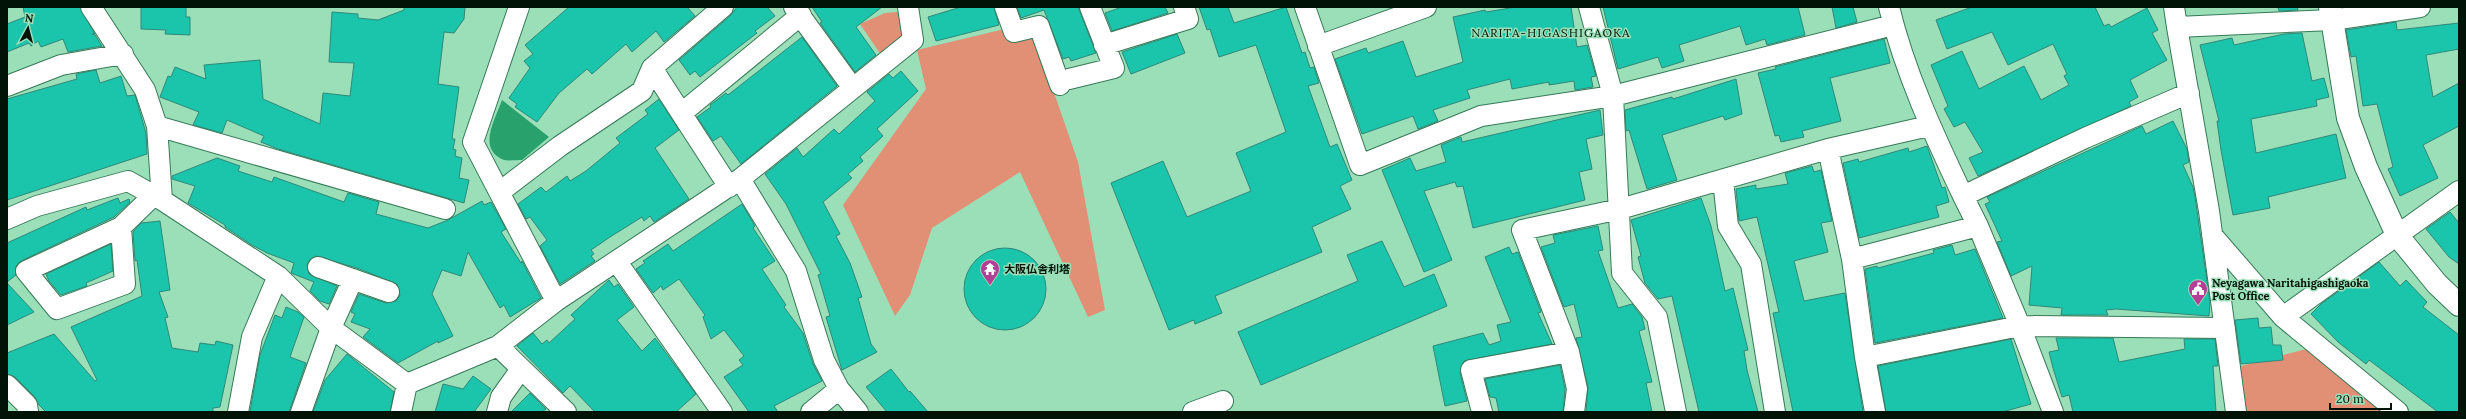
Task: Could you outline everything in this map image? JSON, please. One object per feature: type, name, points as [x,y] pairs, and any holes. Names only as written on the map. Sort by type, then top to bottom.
[{"type":"street","points":[[91,7],[145,90],[157,126],[158,197]]},
{"type":"street","points":[[519,7],[474,142],[501,191],[556,301]]},
{"type":"street","points":[[501,191],[560,146],[642,91],[652,68],[723,7]]},
{"type":"street","points":[[407,384],[498,346],[556,301],[735,183],[852,87],[913,40],[908,7]]},
{"type":"street","points":[[1005,7],[1014,32],[1039,26],[1064,82],[1114,68],[1090,7]]},
{"type":"street","points":[[1104,45],[1188,19],[1184,7]]},
{"type":"street","points":[[1305,7],[1360,165],[1481,116],[1613,96],[1891,16],[1929,126],[1978,226],[2020,326],[2050,411]]},
{"type":"street","points":[[1318,46],[1426,7]]},
{"type":"street","points":[[1589,7],[1613,96],[1620,209],[1622,273],[1657,317],[1676,412]]},
{"type":"street","points":[[2174,7],[2212,235],[2236,412]]},
{"type":"street","points":[[2178,28],[2420,7]]},
{"type":"street","points":[[683,112],[798,11],[852,87]]},
{"type":"street","points":[[2331,14],[2348,118],[2366,167],[2397,236],[2437,284],[2459,305]]},
{"type":"street","points":[[7,86],[61,65],[123,54]]},
{"type":"street","points":[[652,68],[796,271],[824,360],[839,389],[858,412]]},
{"type":"street","points":[[1963,196],[2085,138],[2189,93]]},
{"type":"street","points":[[157,126],[445,209]]},
{"type":"street","points":[[1574,412],[1577,389],[1569,352],[1522,230],[1620,209],[1828,149],[1929,126]]},
{"type":"street","points":[[1828,149],[1852,259],[1865,357],[1875,412]]},
{"type":"street","points":[[1724,180],[1728,226],[1751,264],[1775,412]]},
{"type":"street","points":[[7,219],[37,206],[128,181],[158,197],[278,276],[331,328],[407,384]]},
{"type":"street","points":[[2283,317],[2459,191]]},
{"type":"street","points":[[122,227],[125,284],[57,309],[26,271],[122,227],[158,197]]},
{"type":"street","points":[[1852,259],[1978,226]]},
{"type":"street","points":[[2212,235],[2283,317],[2397,412]]},
{"type":"street","points":[[617,262],[722,412]]},
{"type":"street","points":[[318,266],[389,292]]},
{"type":"street","points":[[238,412],[252,336],[278,276]]},
{"type":"street","points":[[301,412],[331,328],[353,279]]},
{"type":"street","points":[[1865,357],[2020,326],[2225,328]]},
{"type":"street","points":[[498,346],[521,370],[566,412]]},
{"type":"street","points":[[1482,412],[1471,370],[1569,352]]},
{"type":"street","points":[[497,412],[501,396],[521,370]]},
{"type":"street","points":[[401,412],[407,384]]},
{"type":"street","points":[[7,385],[27,405],[28,412]]},
{"type":"street","points":[[811,412],[839,389]]},
{"type":"street","points":[[1193,412],[1223,401]]},
{"type":"shaded area","points":[[897,12],[906,18],[906,36],[881,55],[860,24],[885,13]]},
{"type":"shaded area","points":[[1030,23],[1078,162],[1105,310],[1088,317],[1020,172],[932,228],[910,295],[895,316],[843,205],[926,89],[917,50]]},
{"type":"shaded area","points":[[502,100],[549,137],[522,160],[504,160],[496,155],[491,149],[489,141],[490,133]]},
{"type":"shaded area","points":[[2318,346],[2393,412],[2236,412],[2230,369]]},
{"type":"building","points":[[23,7],[80,7],[95,34],[92,34],[95,35],[102,46],[68,52],[63,39],[41,47],[38,41],[31,46],[29,43],[7,52],[7,24],[25,17]]},
{"type":"building","points":[[141,7],[186,7],[186,17],[190,17],[190,35],[165,34],[166,30],[141,29]]},
{"type":"building","points":[[404,7],[465,7],[464,19],[454,33],[444,32],[438,84],[459,87],[452,139],[455,139],[453,149],[456,150],[455,156],[462,158],[459,178],[469,180],[464,203],[278,149],[261,142],[264,136],[227,120],[222,133],[193,125],[199,112],[160,97],[168,76],[171,77],[175,67],[206,79],[204,65],[260,60],[263,99],[320,124],[323,93],[350,96],[354,63],[329,62],[332,12],[358,14],[358,18],[378,20],[404,10]]},
{"type":"building","points":[[569,7],[687,7],[695,16],[664,42],[656,31],[632,52],[626,44],[592,74],[587,69],[559,93],[537,122],[515,107],[517,104],[509,98],[530,68],[524,61],[533,54],[525,45]]},
{"type":"building","points":[[737,7],[767,7],[775,16],[755,31],[757,33],[700,77],[695,71],[690,75],[679,60],[730,16]]},
{"type":"building","points":[[812,7],[882,7],[856,27],[876,55],[855,72],[820,23],[822,22]]},
{"type":"building","points":[[961,7],[994,7],[999,25],[936,41],[928,17]]},
{"type":"building","points":[[1017,7],[1078,7],[1096,53],[1071,61],[1069,57],[1063,59],[1044,10],[1021,18]]},
{"type":"building","points":[[1122,7],[1165,7],[1168,13],[1112,31],[1105,13]]},
{"type":"building","points":[[1199,7],[1228,7],[1234,23],[1286,7],[1302,53],[1305,52],[1310,68],[1314,67],[1319,83],[1308,86],[1330,147],[1337,144],[1352,180],[1340,186],[1351,209],[1312,227],[1322,252],[1215,296],[1222,313],[1195,324],[1194,320],[1169,330],[1111,183],[1163,161],[1187,217],[1251,191],[1236,153],[1286,132],[1256,45],[1219,57],[1210,29],[1207,30]]},
{"type":"building","points":[[1516,7],[1571,7],[1577,47],[1587,45],[1596,76],[1591,77],[1593,87],[1575,90],[1574,81],[1549,85],[1549,82],[1512,89],[1510,79],[1467,90],[1470,98],[1433,110],[1438,121],[1418,129],[1413,116],[1362,134],[1335,59],[1366,48],[1368,53],[1403,41],[1416,77],[1463,62],[1453,17],[1485,10],[1486,12]]},
{"type":"building","points":[[1603,7],[1798,7],[1805,35],[1767,45],[1765,39],[1746,45],[1740,26],[1679,45],[1684,61],[1662,68],[1658,57],[1618,69]]},
{"type":"building","points":[[1832,7],[1853,7],[1857,22],[1836,28]]},
{"type":"building","points":[[1972,7],[2095,7],[2104,26],[2109,24],[2111,27],[2147,8],[2158,30],[2152,33],[2167,60],[2130,80],[2138,97],[2129,102],[2131,106],[1978,176],[1969,158],[1983,152],[1965,122],[1954,127],[1944,109],[1948,106],[1931,65],[1962,51],[1979,89],[2024,66],[2041,100],[2069,85],[2064,76],[2067,74],[2053,44],[2008,65],[1992,32],[1947,49],[1936,20]]},
{"type":"building","points":[[2278,7],[2297,7],[2298,10],[2279,11]]},
{"type":"building","points":[[2396,22],[2397,30],[2459,23],[2459,49],[2426,55],[2433,97],[2459,83],[2459,126],[2423,145],[2438,178],[2400,196],[2388,169],[2393,167],[2377,104],[2363,106],[2356,56],[2351,57],[2346,30]]},
{"type":"building","points":[[2302,33],[2312,81],[2324,78],[2329,97],[2316,100],[2317,106],[2251,119],[2256,153],[2336,134],[2346,178],[2268,197],[2270,208],[2233,215],[2221,150],[2217,121],[2219,121],[2200,45],[2232,38],[2234,45],[2284,34]]},
{"type":"building","points":[[1177,34],[1185,53],[1131,74],[1122,52]]},
{"type":"building","points":[[802,37],[837,86],[741,164],[721,136],[713,141],[697,117],[711,107],[710,105],[726,93],[728,95]]},
{"type":"building","points":[[1884,39],[1890,63],[1830,78],[1841,121],[1802,131],[1804,137],[1781,142],[1779,135],[1775,136],[1758,73],[1776,69],[1775,67]]},
{"type":"building","points":[[96,70],[100,83],[121,76],[127,96],[135,95],[146,133],[147,154],[7,200],[7,99],[77,79],[76,74]]},
{"type":"building","points":[[901,71],[918,91],[877,129],[883,136],[860,157],[863,161],[848,174],[852,178],[823,202],[840,234],[836,236],[850,263],[862,297],[858,298],[871,344],[877,352],[842,370],[826,317],[830,316],[818,275],[821,274],[786,204],[765,174],[797,148],[803,157],[834,129],[839,134],[875,101],[867,92],[889,74],[893,78]]},
{"type":"building","points":[[1736,79],[1742,114],[1725,120],[1723,116],[1662,135],[1677,180],[1647,189],[1629,130],[1626,131],[1625,110],[1672,97],[1673,99]]},
{"type":"building","points":[[659,99],[679,130],[655,148],[689,199],[654,222],[650,216],[644,221],[642,217],[610,237],[591,250],[594,254],[591,256],[595,261],[560,284],[540,246],[547,240],[530,217],[526,219],[518,204],[541,187],[546,192],[567,176],[570,181],[586,171],[620,143],[616,138],[648,114],[645,110]]},
{"type":"building","points":[[1600,110],[1603,135],[1586,139],[1592,169],[1579,172],[1585,200],[1473,228],[1463,186],[1457,187],[1455,182],[1424,191],[1452,260],[1424,272],[1382,170],[1410,158],[1416,171],[1446,162],[1441,145],[1461,137],[1462,142]]},
{"type":"building","points":[[2173,121],[2187,149],[2189,162],[2183,165],[2193,187],[2195,197],[2210,302],[2209,316],[2116,309],[2106,310],[2108,315],[2061,315],[2062,308],[2029,305],[2032,266],[2011,276],[1997,242],[2002,241],[1985,204],[1990,202],[1987,197],[2142,126],[2146,134]]},
{"type":"building","points":[[1927,146],[1942,188],[1945,187],[1949,202],[1936,206],[1939,217],[1859,238],[1843,163],[1858,159],[1859,162],[1908,148],[1909,152]]},
{"type":"building","points":[[217,158],[240,166],[238,171],[272,182],[274,177],[344,202],[348,193],[379,202],[376,214],[428,228],[448,220],[482,201],[484,205],[491,202],[506,229],[501,232],[521,263],[522,261],[541,298],[510,317],[504,305],[500,308],[468,252],[461,276],[442,270],[432,294],[453,336],[438,343],[438,341],[398,363],[363,337],[370,329],[351,322],[355,314],[351,312],[359,294],[386,303],[396,301],[400,295],[397,284],[357,268],[316,256],[307,264],[309,274],[337,286],[329,304],[320,301],[310,291],[314,282],[291,273],[294,263],[267,253],[252,245],[225,227],[225,225],[188,203],[195,186],[172,179],[172,176]]},
{"type":"building","points":[[1812,166],[1814,172],[1821,170],[1832,221],[1821,223],[1828,252],[1794,261],[1804,301],[1845,293],[1863,412],[1793,412],[1773,313],[1779,312],[1757,217],[1739,221],[1736,189],[1756,185],[1756,189],[1788,184],[1785,173]]},
{"type":"building","points":[[118,198],[120,203],[129,199],[130,202],[114,217],[21,261],[16,266],[16,275],[7,282],[7,243],[86,207],[87,210]]},
{"type":"building","points":[[1701,198],[1711,226],[1725,291],[1733,288],[1748,350],[1744,351],[1747,370],[1758,412],[1699,412],[1672,296],[1658,299],[1645,283],[1638,257],[1641,256],[1631,220]]},
{"type":"building","points":[[742,204],[755,226],[753,228],[775,261],[762,269],[786,305],[784,307],[803,333],[813,364],[822,381],[774,406],[778,412],[749,412],[724,377],[743,365],[739,360],[744,356],[724,330],[711,339],[703,317],[705,315],[679,279],[663,290],[661,286],[653,293],[636,269],[645,263],[643,261],[668,244],[673,251]]},
{"type":"building","points":[[2450,212],[2459,223],[2459,264],[2449,257],[2426,229]]},
{"type":"building","points":[[160,221],[170,290],[159,292],[168,317],[165,318],[172,348],[198,352],[200,343],[215,345],[216,341],[233,345],[220,407],[213,408],[213,412],[46,412],[39,405],[35,397],[15,377],[7,374],[7,353],[54,334],[95,381],[97,380],[71,327],[142,296],[137,260],[135,261],[133,232],[141,223]]},
{"type":"building","points":[[1598,226],[1603,250],[1598,251],[1618,308],[1632,304],[1642,317],[1645,329],[1639,331],[1652,382],[1646,383],[1652,412],[1586,412],[1588,387],[1576,338],[1582,337],[1574,304],[1564,307],[1541,247],[1555,243],[1553,235]]},
{"type":"building","points":[[1382,241],[1404,287],[1434,274],[1447,306],[1261,385],[1238,332],[1358,281],[1347,255]]},
{"type":"building","points":[[111,244],[113,271],[86,283],[87,286],[61,295],[49,281],[46,274]]},
{"type":"building","points":[[1952,245],[1955,255],[1975,249],[2003,318],[1875,343],[1865,269],[1877,266],[1878,268],[1934,253],[1933,250]]},
{"type":"building","points":[[1509,247],[1512,254],[1518,252],[1541,312],[1538,313],[1552,344],[1464,361],[1460,373],[1467,401],[1445,406],[1433,346],[1483,333],[1489,345],[1501,341],[1497,325],[1511,322],[1485,257]]},
{"type":"building","points":[[1005,248],[1021,251],[1034,260],[1043,273],[1046,289],[1043,305],[1034,318],[1021,327],[1005,330],[989,327],[976,318],[967,305],[964,289],[967,273],[976,260],[989,251]]},
{"type":"building","points":[[2379,262],[2400,286],[2406,280],[2427,302],[2423,307],[2459,335],[2459,412],[2438,412],[2369,360],[2366,364],[2338,342],[2311,314],[2321,304]]},
{"type":"building","points":[[609,280],[614,287],[618,284],[634,307],[617,320],[642,351],[655,338],[696,394],[676,412],[595,412],[570,386],[563,393],[517,346],[533,333],[542,344],[547,340],[549,343],[575,319],[571,315]]},
{"type":"building","points":[[7,283],[34,312],[7,325]]},
{"type":"building","points":[[286,307],[298,312],[304,317],[290,357],[306,363],[289,412],[250,412],[260,355],[275,315],[282,318]]},
{"type":"building","points":[[2258,318],[2259,328],[2271,327],[2273,345],[2281,345],[2283,360],[2241,364],[2235,320]]},
{"type":"building","points":[[2056,338],[2113,338],[2119,362],[2185,349],[2184,339],[2215,339],[2218,366],[2213,366],[2216,412],[2073,412],[2069,395],[2062,397],[2049,352],[2059,350]]},
{"type":"building","points":[[2011,339],[2031,404],[2002,412],[1886,412],[1878,366]]},
{"type":"building","points":[[347,354],[394,392],[390,412],[313,412],[325,380]]},
{"type":"building","points":[[1560,365],[1565,389],[1563,412],[1499,412],[1496,398],[1490,397],[1485,379]]},
{"type":"building","points":[[891,369],[909,392],[910,391],[928,412],[887,412],[866,387]]},
{"type":"building","points":[[473,376],[491,389],[474,412],[435,412],[443,384],[463,389]]},
{"type":"building","points":[[530,393],[546,409],[542,412],[511,412]]},
{"type":"place","name":"大阪仏舎利塔","points":[[990,286]]},
{"type":"place","name":"Neyagawa Naritahigashigaoka Post Office","points":[[2198,306]]},
{"type":"district","name":"NARITA-HIGASHIGAOKA","points":[[1551,33]]}]
